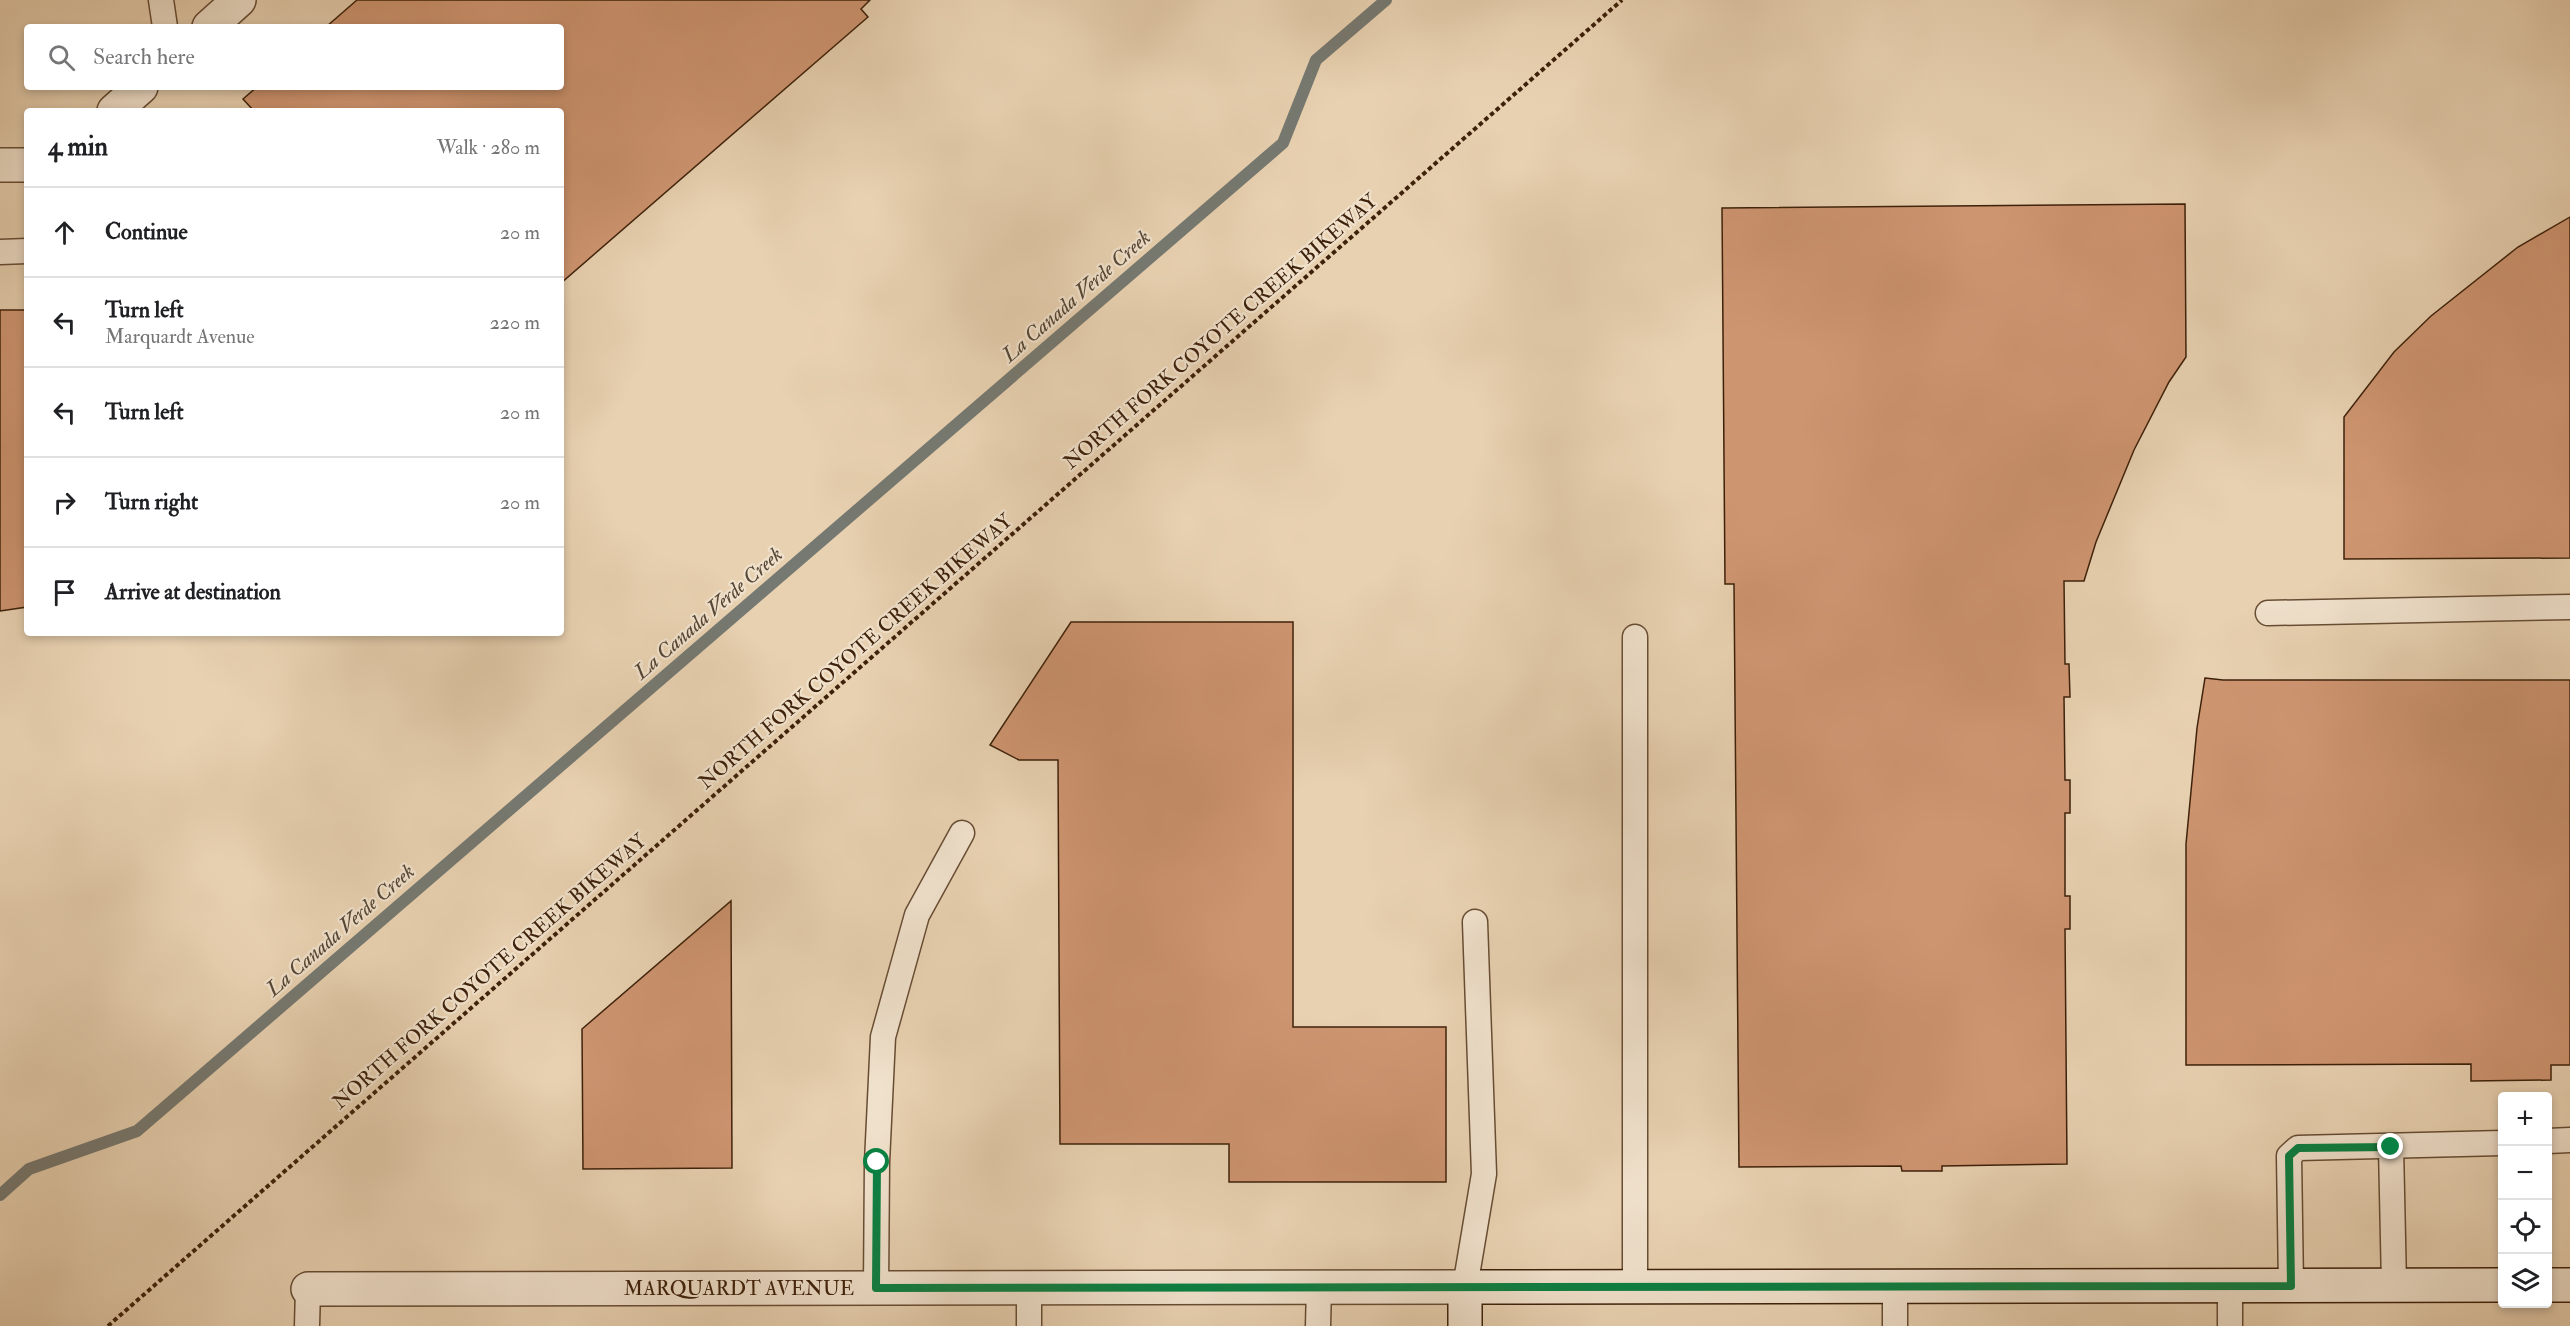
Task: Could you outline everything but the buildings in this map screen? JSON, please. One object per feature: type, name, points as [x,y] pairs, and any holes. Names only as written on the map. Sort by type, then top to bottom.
[{"type":"street","points":[[212,24],[239,0]]},
{"type":"street","points":[[117,108],[138,90]]},
{"type":"street","points":[[0,165],[24,165]]},
{"type":"street","name":"MARQUARDT AVENUE","points":[[308,1289],[2498,1285]]},
{"type":"street","points":[[2552,1285],[2570,1285]]},
{"type":"street","points":[[1465,1287],[1465,1326]]},
{"type":"lane","points":[[161,0],[165,24]]},
{"type":"lane","points":[[0,252],[24,251]]},
{"type":"lane","points":[[2268,613],[2570,607]]},
{"type":"lane","points":[[1635,637],[1635,1287]]},
{"type":"lane","points":[[876,1288],[877,1162],[883,1037],[917,915],[962,833]]},
{"type":"lane","points":[[1465,1287],[1484,1174],[1474,922]]},
{"type":"lane","points":[[2552,1141],[2570,1140]]},
{"type":"lane","points":[[2291,1286],[2289,1156],[2298,1148],[2498,1143]]},
{"type":"lane","points":[[2391,1147],[2394,1285]]},
{"type":"lane","points":[[1895,1286],[1895,1326]]},
{"type":"lane","points":[[2230,1286],[2230,1326]]},
{"type":"lane","points":[[1318,1326],[1319,1287]]},
{"type":"lane","points":[[1029,1288],[1029,1326]]},
{"type":"lane","points":[[307,1326],[308,1289]]},
{"type":"path","name":"NORTH FORK COYOTE CREEK BIKEWAY","points":[[108,1326],[1622,0]]},
{"type":"waterway","name":"La Canada Verde Creek","points":[[0,1195],[29,1169],[137,1131],[1283,143],[1316,60],[1386,0]]},
{"type":"route","points":[[877,1162],[876,1288],[2291,1286],[2289,1156],[2298,1148],[2391,1147]]}]
